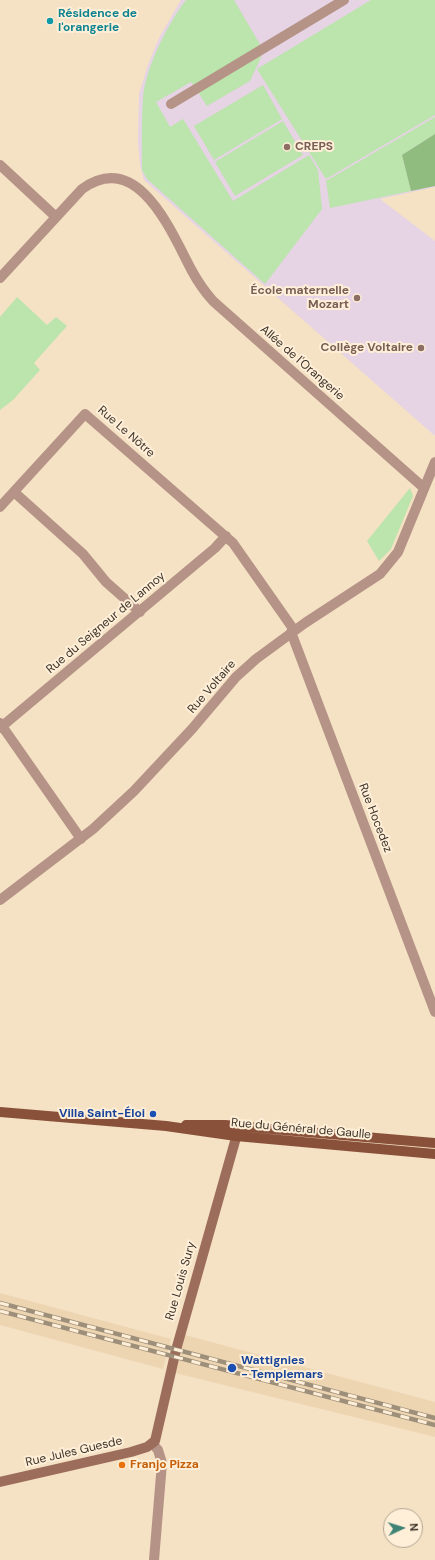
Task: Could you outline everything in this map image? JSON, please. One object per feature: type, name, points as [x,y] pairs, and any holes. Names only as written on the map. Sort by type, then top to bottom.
[{"type":"main road","name":"Rue du Général de Gaulle","points":[[0,1112],[166,1126],[236,1136],[435,1154]]},
{"type":"main road","name":"Rue du Général de Gaulle","points":[[166,1126],[208,1124],[435,1143]]},
{"type":"main road","name":"Rue Louis Sury","points":[[152,1443],[157,1434],[160,1412],[176,1350],[239,1126]]},
{"type":"main road","name":"Rue Jules Guesde","points":[[0,1482],[131,1452],[152,1443]]},
{"type":"street","points":[[171,104],[344,0]]},
{"type":"street","points":[[0,165],[56,217]]},
{"type":"street","name":"Allée de l'Orangerie","points":[[0,278],[82,189],[91,183],[100,180],[112,179],[134,186],[150,199],[166,221],[192,272],[213,301],[424,488]]},
{"type":"street","name":"Rue Le Nôtre","points":[[0,507],[85,414],[226,536]]},
{"type":"street","name":"Rue Voltaire","points":[[0,900],[81,838],[149,777],[236,677],[293,631],[375,578],[385,568],[398,552],[435,462]]},
{"type":"street","points":[[14,492],[83,554],[106,582],[140,612]]},
{"type":"street","name":"Rue Hocedez","points":[[226,536],[242,553],[293,631],[435,1012]]},
{"type":"street","name":"Rue du Seigneur de Lannoy","points":[[1,726],[140,612],[215,548],[226,536]]},
{"type":"street","points":[[1,726],[81,838]]},
{"type":"street","points":[[152,1443],[158,1450],[162,1463],[154,1560]]},
{"type":"shaded area","name":"CREPS","points":[[181,0],[435,0],[435,187],[380,199],[435,241],[435,436],[144,180],[140,165],[138,141],[139,94],[148,65],[159,38]]},
{"type":"shaded area","points":[[0,1293],[171,1339],[163,1369],[0,1325]]},
{"type":"shaded area","points":[[185,1335],[435,1402],[435,1437],[175,1373]]},
{"type":"green space","points":[[186,0],[234,0],[261,46],[194,86],[191,82],[156,102],[170,127],[183,119],[233,201],[309,155],[318,170],[322,209],[265,284],[147,179],[142,170],[143,98],[148,74],[165,33]]},
{"type":"green space","points":[[371,0],[435,0],[435,115],[326,179],[257,69]]},
{"type":"green space","points":[[262,55],[250,81],[207,106],[198,92]]},
{"type":"green space","points":[[263,85],[282,119],[214,160],[194,126]]},
{"type":"green space","points":[[435,117],[435,134],[402,155],[411,191],[330,208],[326,181]]},
{"type":"green space","points":[[283,121],[303,155],[235,196],[215,162]]},
{"type":"green space","points":[[435,134],[435,186],[411,191],[402,155]]},
{"type":"green space","points":[[17,297],[47,325],[56,317],[67,326],[34,363],[40,370],[13,400],[0,410],[0,317]]},
{"type":"green space","points":[[410,488],[413,496],[391,549],[379,561],[367,541]]},
{"type":"railway","points":[[0,1303],[435,1418]]},
{"type":"railway","points":[[0,1311],[435,1425]]},
{"type":"place","name":"Résidence de l'orangerie","points":[[50,21]]},
{"type":"place","name":"CREPS","points":[[287,147]]},
{"type":"place","name":"École maternelle Mozart","points":[[357,298]]},
{"type":"place","name":"Collège Voltaire","points":[[421,348]]},
{"type":"place","name":"Villa Saint-Éloi","points":[[153,1114]]},
{"type":"place","name":"Wattignies - Templemars","points":[[232,1368]]},
{"type":"place","name":"Franjo Pizza","points":[[122,1465]]}]
